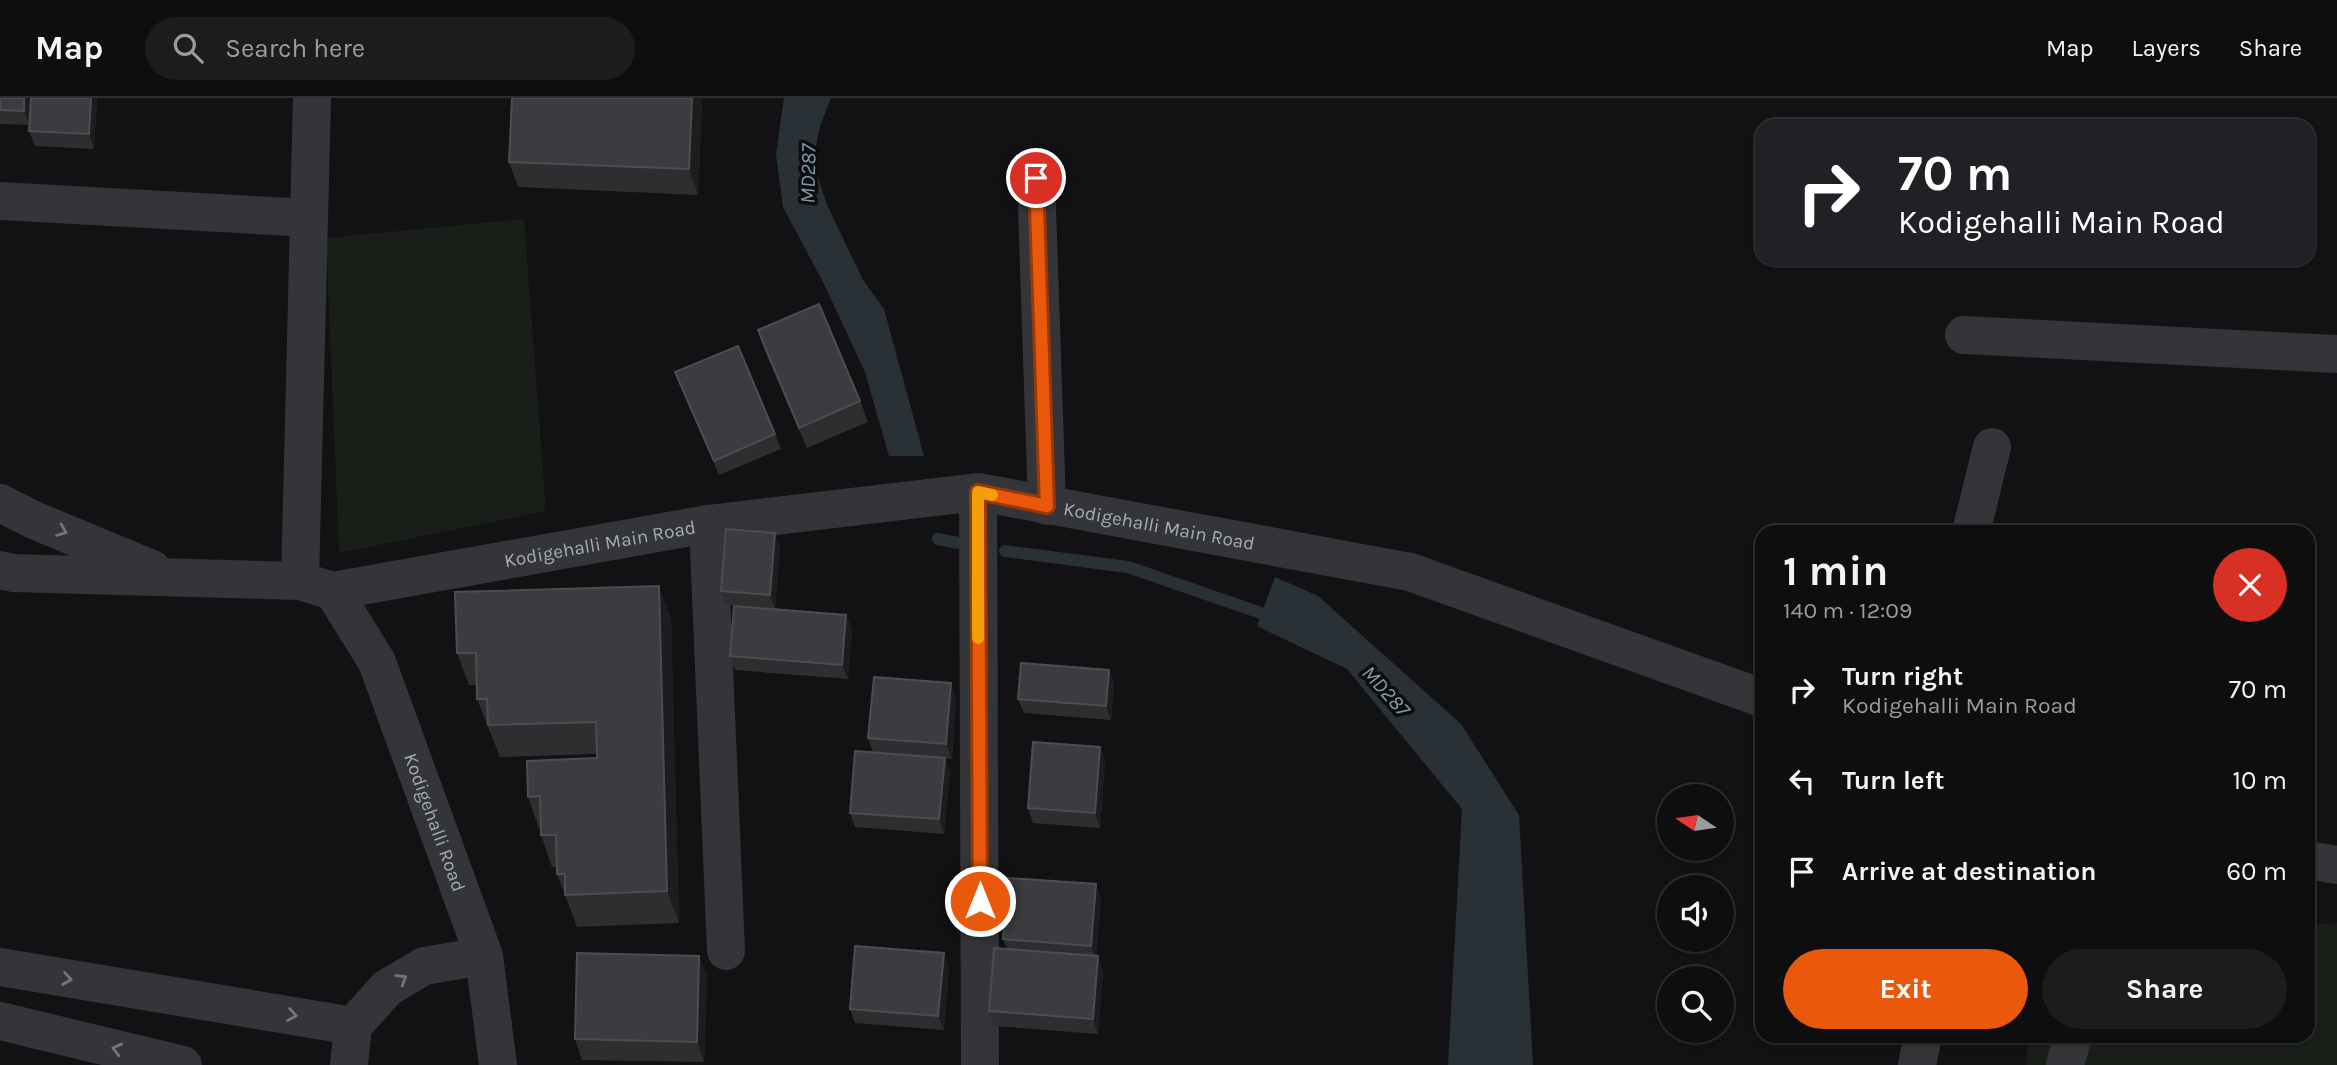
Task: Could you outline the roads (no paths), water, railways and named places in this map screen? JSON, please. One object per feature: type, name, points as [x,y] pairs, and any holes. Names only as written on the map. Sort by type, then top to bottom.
[{"type":"street","points":[[312,98],[309,218],[317,586]]},
{"type":"street","points":[[1036,178],[1047,506]]},
{"type":"street","points":[[0,201],[309,218]]},
{"type":"street","points":[[1964,335],[2337,354]]},
{"type":"street","points":[[1973,525],[1992,447]]},
{"type":"street","points":[[978,492],[980,1065]]},
{"type":"street","name":"Kodigehalli Main Road","points":[[0,570],[13,573],[174,577],[317,586],[708,524],[978,492],[1410,572],[1755,695]]},
{"type":"street","points":[[0,503],[36,521],[174,577]]},
{"type":"street","points":[[708,524],[726,951]]},
{"type":"street","name":"Kodigehalli Road","points":[[317,586],[377,662],[484,956],[498,1065]]},
{"type":"street","points":[[2315,861],[2337,865]]},
{"type":"street","points":[[349,1065],[353,1026],[387,988],[424,966],[484,956]]},
{"type":"street","points":[[0,967],[353,1026]]},
{"type":"street","points":[[0,1021],[54,1050],[183,1065]]},
{"type":"street","points":[[1917,1065],[1922,1043]]},
{"type":"street","points":[[2065,1065],[2071,1043]]},
{"type":"water","points":[[784,98],[831,98],[820,126],[813,162],[827,205],[863,280],[884,309],[924,456],[889,456],[865,372],[823,282],[783,207],[776,154]]},
{"type":"water","points":[[1275,577],[1318,596],[1461,724],[1519,815],[1533,1065],[1448,1065],[1462,809],[1347,669],[1257,626]]},
{"type":"waterway","points":[[938,539],[958,543]]},
{"type":"waterway","name":"MD287","points":[[1005,551],[1128,567],[1275,618]]}]
